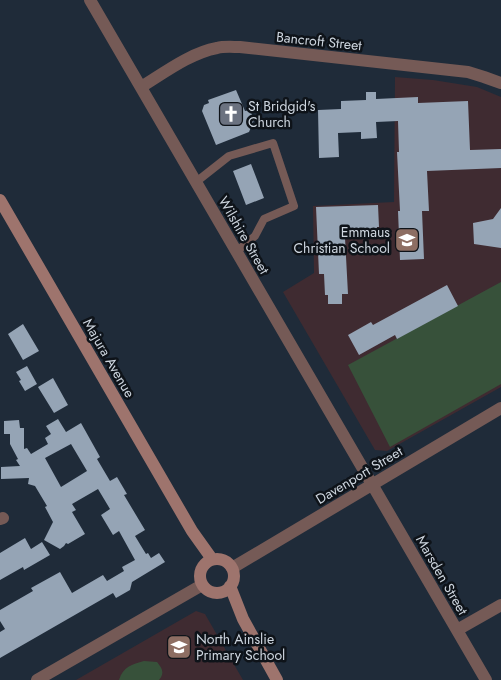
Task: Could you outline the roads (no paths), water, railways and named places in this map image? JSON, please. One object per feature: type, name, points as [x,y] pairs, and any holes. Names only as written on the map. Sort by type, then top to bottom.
[{"type":"main road","name":"Majura Avenue","points":[[0,200],[192,531],[212,559]]},
{"type":"main road","name":"Majura Avenue","points":[[192,531],[200,570]]},
{"type":"main road","points":[[218,593],[230,586],[234,578],[232,568],[226,561],[212,559],[203,565],[200,570],[202,585],[209,591],[218,593],[243,619]]},
{"type":"main road","points":[[230,586],[243,619],[278,680]]},
{"type":"street","name":"Wilshire Street","points":[[90,0],[372,485]]},
{"type":"street","name":"Bancroft Street","points":[[141,87],[203,52],[218,48],[240,47],[468,72],[501,84]]},
{"type":"street","name":"Davenport Street","points":[[232,568],[501,408]]},
{"type":"street","name":"Marsden Street","points":[[372,485],[486,680]]},
{"type":"street","points":[[37,680],[202,585]]},
{"type":"street","points":[[457,630],[501,605]]},
{"type":"lane","points":[[196,182],[229,156],[272,143],[294,206],[264,218],[255,236],[236,252]]},
{"type":"place","name":"St Bridgid's Church","points":[[231,114]]},
{"type":"place","name":"Emmaus Christian School","points":[[407,240]]},
{"type":"place","name":"North Ainslie Primary School","points":[[179,647]]}]
